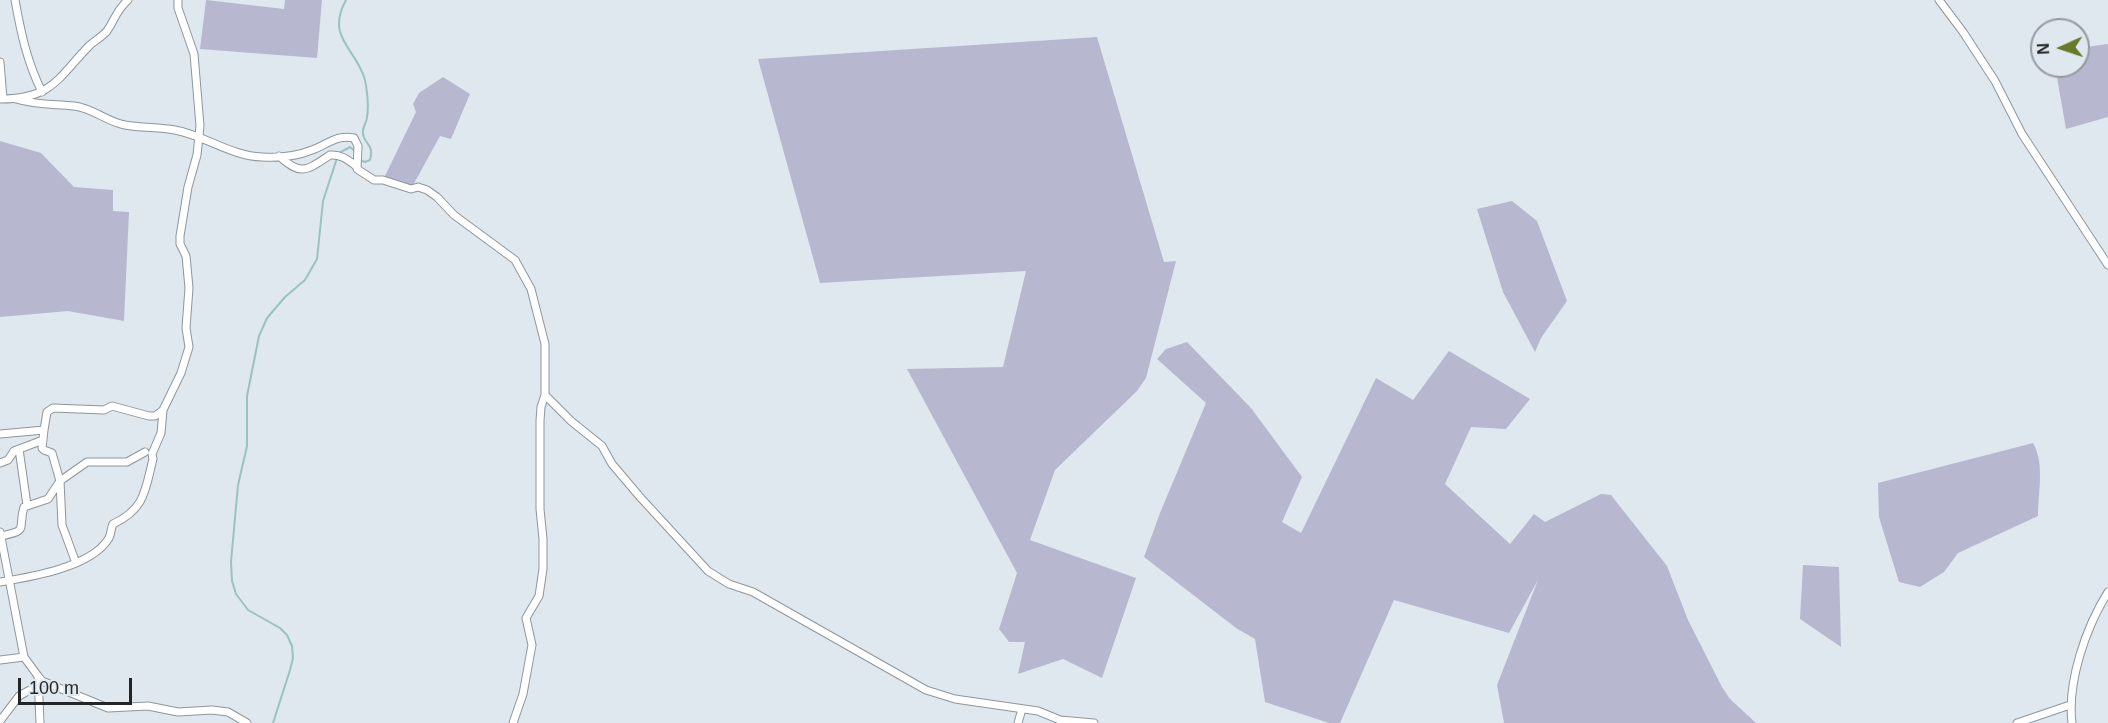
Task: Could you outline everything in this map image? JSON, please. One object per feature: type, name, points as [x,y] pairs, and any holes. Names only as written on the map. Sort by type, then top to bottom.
[{"type":"street","points":[[15,0],[25,50],[32,73],[42,92]]},
{"type":"street","points":[[0,62],[2,99],[32,97],[42,92],[70,69],[89,46],[106,32],[117,10],[128,0]]},
{"type":"street","points":[[0,582],[88,558],[109,537],[112,524],[129,516],[145,493],[153,459],[152,454],[161,433],[164,410],[181,373],[189,347],[186,328],[189,288],[186,256],[180,244],[180,236],[188,187],[197,155],[197,137],[200,126],[194,54],[178,8],[178,0]]},
{"type":"street","points":[[1939,0],[1995,81],[2022,134],[2108,265]]},
{"type":"street","points":[[16,99],[38,104],[74,106],[125,125],[176,130],[246,156],[279,156],[310,151],[344,135],[357,141],[356,166]]},
{"type":"street","points":[[279,156],[293,168],[303,170],[330,155],[335,155],[346,158],[356,166],[357,170],[374,180],[383,180],[411,189],[418,187],[427,190],[454,215],[515,260],[531,289],[545,344],[545,395],[540,421],[543,569],[540,596],[525,618],[532,645],[523,694],[513,723]]},
{"type":"street","points":[[545,395],[571,422],[602,446],[612,464],[640,496],[708,571],[721,580],[753,592],[926,690],[955,699],[1044,713],[1060,720],[1094,723]]},
{"type":"street","points":[[76,563],[62,525],[60,481],[52,453],[43,450],[46,412],[53,408],[104,410],[112,406],[155,416],[164,410]]},
{"type":"street","points":[[0,434],[44,430]]},
{"type":"street","points":[[0,463],[8,460],[14,451],[43,440]]},
{"type":"street","points":[[19,449],[27,505]]},
{"type":"street","points":[[145,452],[127,462],[87,462],[60,481],[48,499],[27,505],[22,510],[21,529],[18,532],[0,534],[24,657],[42,681],[108,708],[148,706],[178,712],[212,710],[228,712],[247,723]]},
{"type":"street","points":[[2072,723],[2070,705],[2077,669],[2088,634],[2108,592]]},
{"type":"street","points":[[0,660],[24,657]]},
{"type":"street","points":[[38,676],[40,723]]},
{"type":"street","points":[[0,721],[19,696],[37,686]]},
{"type":"street","points":[[2017,723],[2070,705]]},
{"type":"street","points":[[1018,723],[1022,709]]},
{"type":"shaded area","points":[[206,0],[284,9],[285,0],[322,0],[317,58],[200,49]]},
{"type":"shaded area","points":[[1097,37],[1164,262],[1176,261],[1146,378],[1137,391],[1055,470],[1030,540],[1136,578],[1102,678],[1063,659],[1018,674],[1025,642],[1009,642],[999,629],[1017,573],[907,369],[1003,367],[1026,271],[820,283],[758,59]]},
{"type":"shaded area","points":[[2108,44],[2108,117],[2066,129],[2057,78],[2090,78],[2090,46]]},
{"type":"shaded area","points":[[443,77],[470,94],[451,139],[440,136],[411,189],[383,180],[416,112],[413,104],[419,93]]},
{"type":"shaded area","points":[[0,141],[41,153],[74,187],[113,190],[113,211],[129,212],[124,321],[68,311],[0,317]]},
{"type":"shaded area","points":[[1512,201],[1537,221],[1567,301],[1541,338],[1535,352],[1503,292],[1477,209]]},
{"type":"shaded area","points":[[1187,342],[1251,408],[1302,477],[1282,522],[1301,533],[1376,378],[1413,400],[1449,351],[1530,399],[1506,429],[1471,427],[1445,484],[1510,544],[1534,514],[1545,522],[1601,494],[1611,495],[1667,566],[1688,620],[1722,687],[1730,699],[1756,723],[1504,723],[1497,685],[1538,580],[1509,633],[1394,600],[1340,723],[1329,723],[1265,702],[1255,639],[1236,628],[1144,557],[1206,403],[1157,359],[1166,349]]},
{"type":"shaded area","points":[[2033,443],[2040,469],[2038,516],[1958,553],[1944,572],[1920,587],[1899,582],[1879,517],[1878,483]]},
{"type":"shaded area","points":[[1803,565],[1839,567],[1841,647],[1800,619]]},
{"type":"waterway","points":[[346,0],[340,13],[341,34],[361,69],[368,99],[368,113],[363,135],[371,154],[370,160],[365,162],[360,160]]},
{"type":"waterway","points":[[339,153],[350,147],[356,152]]},
{"type":"waterway","points":[[273,723],[293,658],[292,646],[287,635],[280,628],[248,610],[236,594],[232,581],[231,562],[238,485],[247,446],[247,396],[259,336],[267,318],[285,297],[305,280],[317,259],[323,201],[337,158]]}]
